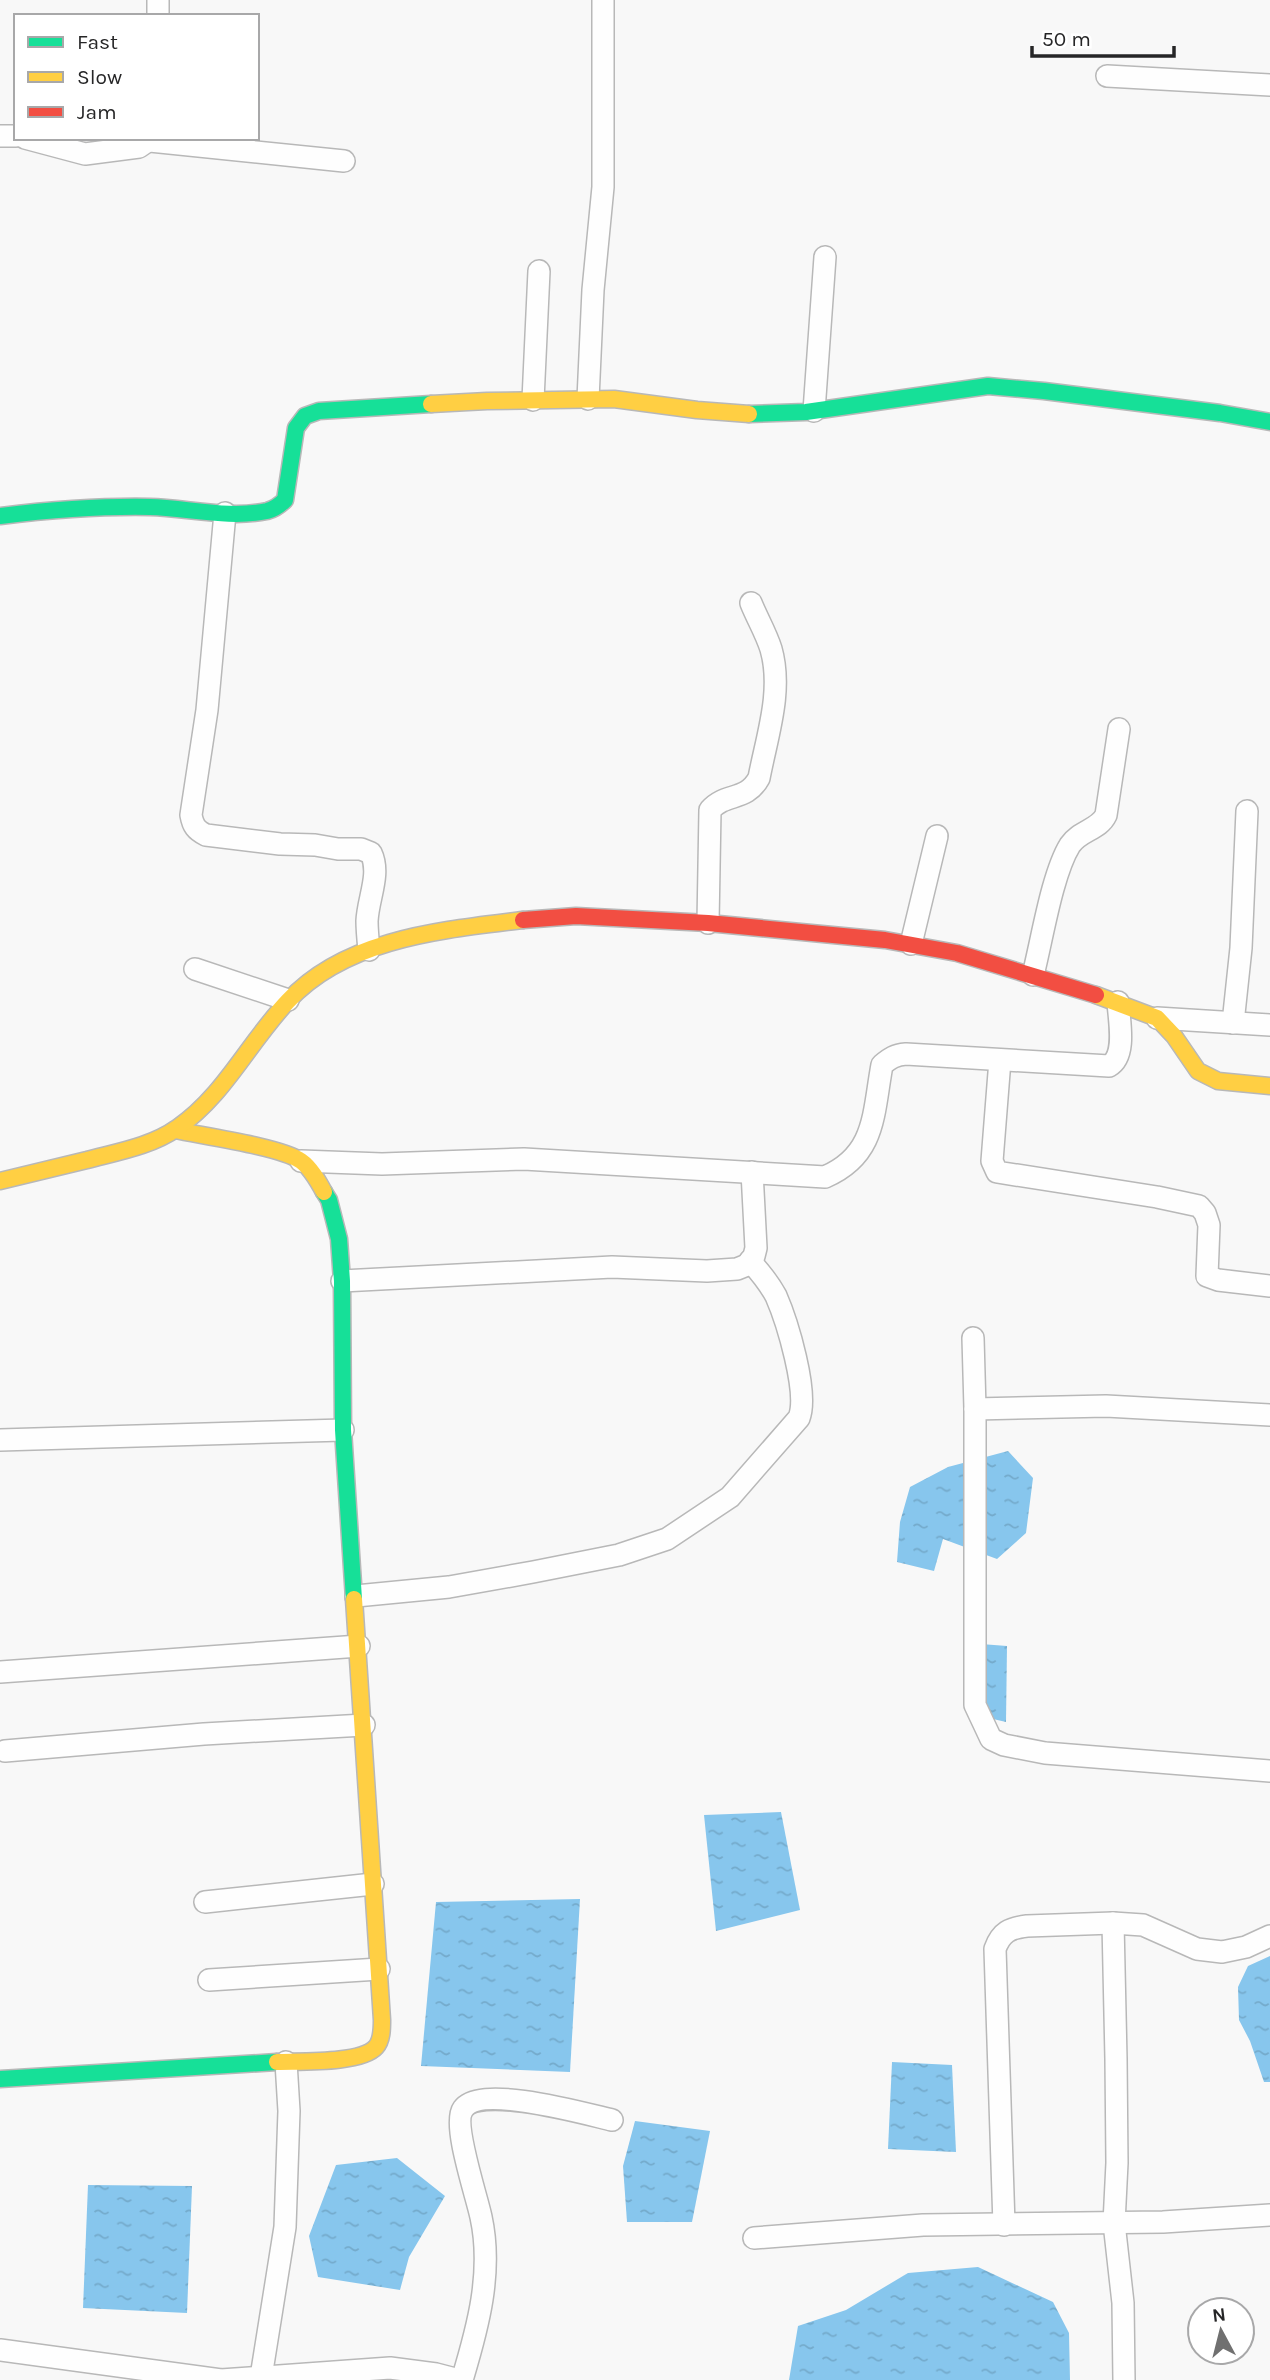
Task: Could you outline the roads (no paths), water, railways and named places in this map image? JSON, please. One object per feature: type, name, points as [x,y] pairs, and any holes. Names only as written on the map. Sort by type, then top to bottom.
[{"type":"street","points":[[588,399],[593,290],[603,187],[603,0]]},
{"type":"street","points":[[1107,76],[1270,85]]},
{"type":"street","points":[[33,140],[85,154],[139,147],[151,140],[344,161]]},
{"type":"street","points":[[814,411],[825,257]]},
{"type":"street","points":[[533,400],[539,271]]},
{"type":"street","points":[[0,516],[93,508],[150,507],[225,513],[269,510],[278,507],[285,500],[299,420],[319,411],[533,400],[614,399],[743,414],[814,411],[988,386],[1231,414],[1270,422]]},
{"type":"street","points":[[225,513],[207,710],[191,815],[193,825],[197,831],[206,835],[280,844],[361,849],[371,853],[375,872],[367,923],[369,950]]},
{"type":"street","points":[[708,923],[710,810],[717,803],[746,794],[754,788],[759,778],[776,691],[770,646],[751,603]]},
{"type":"street","points":[[1034,975],[1057,880],[1069,848],[1077,836],[1098,826],[1106,815],[1119,729]]},
{"type":"street","points":[[1233,1023],[1241,948],[1247,811]]},
{"type":"street","points":[[911,944],[937,836]]},
{"type":"street","points":[[0,1181],[110,1154],[175,1130],[197,1113],[288,1000],[313,979],[369,950],[434,931],[576,916],[708,923],[911,944],[957,953],[1034,975],[1118,1002],[1157,1018],[1270,1025]]},
{"type":"street","points":[[195,969],[288,1000]]},
{"type":"street","points":[[175,1130],[278,1152],[301,1161],[382,1164],[524,1159],[825,1177],[843,1169],[857,1157],[869,1135],[882,1065],[895,1055],[1109,1066],[1115,1063],[1120,1053],[1118,1002]]},
{"type":"street","points":[[1157,1018],[1174,1036],[1198,1071],[1218,1081],[1270,1086]]},
{"type":"street","points":[[1000,1060],[992,1161],[997,1172],[1199,1206],[1209,1225],[1207,1276],[1218,1280],[1270,1286]]},
{"type":"street","points":[[0,2079],[356,2057],[374,2050],[380,2041],[382,2029],[379,1969],[343,1430],[342,1281],[339,1239],[329,1200],[315,1175],[301,1161]]},
{"type":"street","points":[[342,1281],[612,1267],[706,1271],[737,1269],[750,1261],[756,1248],[752,1172]]},
{"type":"street","points":[[356,1596],[449,1587],[619,1555],[667,1539],[730,1497],[799,1418],[802,1409],[801,1382],[776,1297],[765,1278],[750,1261]]},
{"type":"street","points":[[973,1338],[975,1705],[991,1739],[1004,1745],[1045,1753],[1270,1771]]},
{"type":"street","points":[[975,1409],[1105,1406],[1270,1415]]},
{"type":"street","points":[[0,1440],[343,1430]]},
{"type":"street","points":[[0,1672],[359,1646]]},
{"type":"street","points":[[5,1751],[178,1735],[364,1725]]},
{"type":"street","points":[[205,1902],[373,1884]]},
{"type":"street","points":[[1113,1923],[1116,2098],[1114,2223],[1124,2303],[1124,2380]]},
{"type":"street","points":[[1004,2225],[995,1949],[1003,1933],[1015,1927],[1113,1923],[1143,1925],[1196,1949],[1222,1951],[1246,1947],[1270,1936]]},
{"type":"street","points":[[209,1980],[379,1969]]},
{"type":"street","points":[[261,2377],[285,2227],[289,2111],[286,2062]]},
{"type":"street","points":[[0,2350],[221,2380],[390,2368],[461,2380],[482,2304],[485,2267],[482,2220],[459,2128],[462,2110],[469,2103],[480,2099],[522,2101],[556,2106],[612,2120]]},
{"type":"street","points":[[754,2238],[923,2225],[1114,2223],[1270,2215]]},
{"type":"water","points":[[1008,1451],[1033,1478],[1026,1533],[997,1559],[943,1539],[934,1571],[897,1562],[900,1522],[910,1487],[948,1467]]},
{"type":"water","points":[[981,1644],[1007,1646],[1006,1722],[976,1715]]},
{"type":"water","points":[[781,1812],[800,1910],[716,1931],[704,1815]]},
{"type":"water","points":[[580,1899],[570,2072],[421,2066],[436,1902]]},
{"type":"water","points":[[1270,1956],[1270,2082],[1264,2082],[1250,2041],[1239,2020],[1238,1987],[1248,1966]]},
{"type":"water","points":[[892,2062],[952,2065],[956,2152],[888,2149]]},
{"type":"water","points":[[635,2121],[710,2131],[692,2222],[627,2222],[623,2166]]},
{"type":"water","points":[[397,2158],[445,2196],[409,2257],[400,2290],[318,2277],[309,2236],[336,2165]]},
{"type":"water","points":[[88,2185],[192,2186],[187,2313],[83,2308]]},
{"type":"water","points":[[978,2267],[1053,2302],[1069,2333],[1070,2380],[789,2380],[798,2326],[846,2310],[908,2273]]}]
